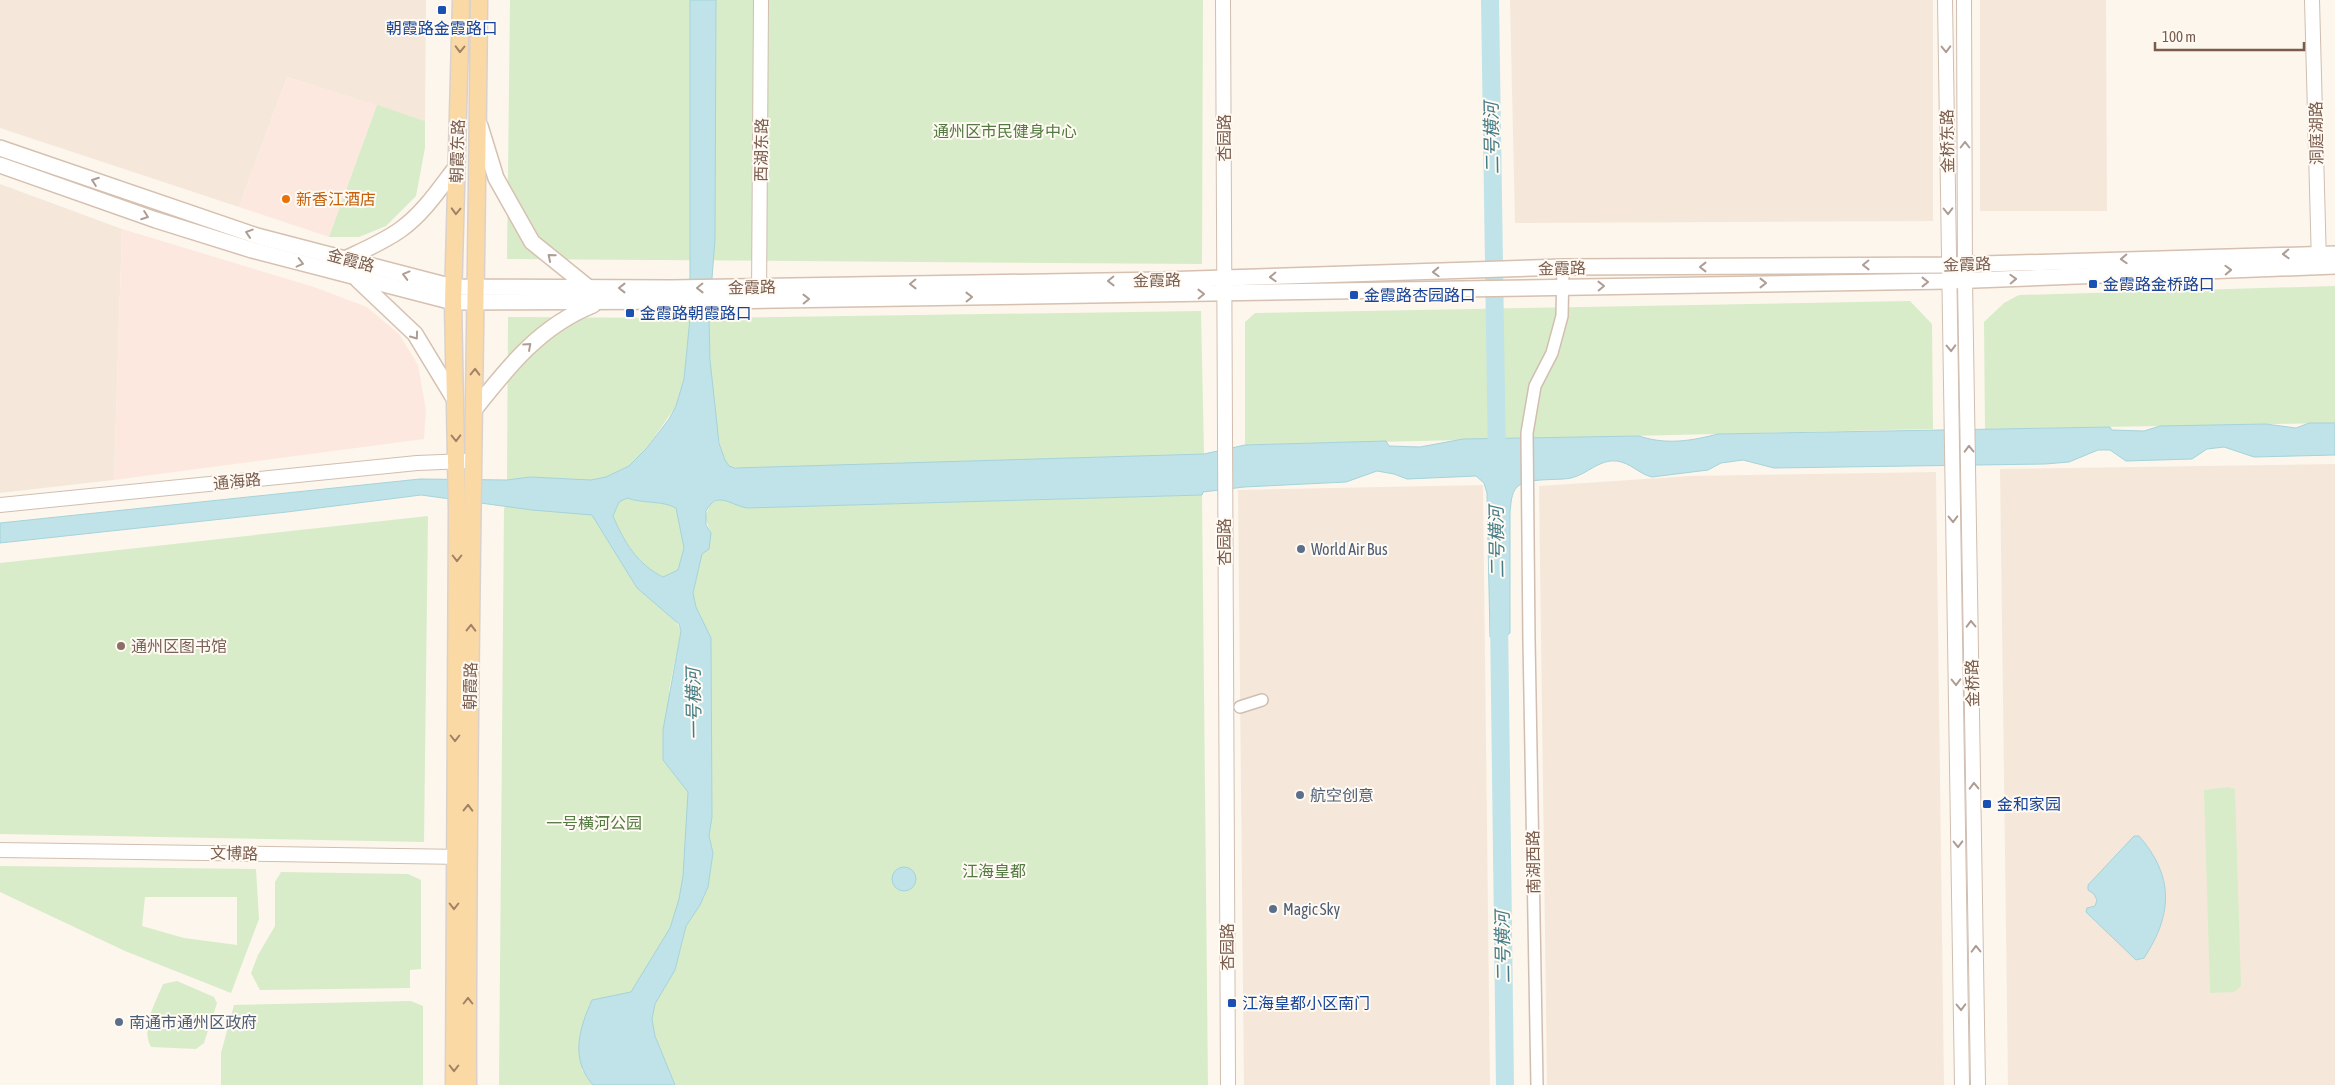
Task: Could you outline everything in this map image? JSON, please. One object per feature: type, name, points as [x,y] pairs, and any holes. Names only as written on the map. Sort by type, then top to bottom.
[{"type":"main road","name":"朝霞东路","points":[[453,294],[461,0]]},
{"type":"main road","name":"朝霞东路","points":[[476,294],[479,0]]},
{"type":"main road","points":[[478,120],[496,178],[532,242],[589,288]]},
{"type":"main road","name":"金霞路","points":[[0,148],[257,236],[345,259],[453,294]]},
{"type":"main road","name":"金霞路","points":[[0,165],[156,220],[252,250],[355,277],[453,294],[589,288],[730,287],[759,293],[1224,286],[1482,288],[1957,281],[2319,260],[2335,254]]},
{"type":"main road","points":[[345,259],[401,230],[430,201],[457,166]]},
{"type":"main road","name":"金霞路","points":[[1224,286],[1563,267],[2319,260],[2335,266]]},
{"type":"main road","points":[[355,277],[415,334],[455,400]]},
{"type":"main road","name":"金霞路","points":[[476,294],[600,302],[723,302],[759,293]]},
{"type":"main road","name":"朝霞路","points":[[453,294],[457,467],[461,857],[468,1085]]},
{"type":"main road","name":"朝霞路","points":[[454,1085],[474,508],[476,294]]},
{"type":"main road","points":[[474,410],[527,346],[573,312],[600,302]]},
{"type":"street","name":"西湖东路","points":[[759,293],[761,0]]},
{"type":"street","name":"杏园路","points":[[1223,0],[1228,1085]]},
{"type":"street","name":"金桥东路","points":[[1945,0],[1949,264],[1957,281]]},
{"type":"street","name":"金桥东路","points":[[1957,281],[1966,264],[1964,0]]},
{"type":"street","name":"洞庭湖路","points":[[2312,0],[2319,260]]},
{"type":"street","name":"南湖西路","points":[[1537,1085],[1529,640],[1528,432],[1535,386],[1552,353],[1562,316],[1563,267]]},
{"type":"street","name":"金桥路","points":[[1957,281],[1969,428],[1978,1085]]},
{"type":"street","name":"金桥路","points":[[1957,281],[1952,470],[1962,1085]]},
{"type":"street","name":"通海路","points":[[0,505],[473,467]]},
{"type":"street","points":[[1240,707],[1262,700]]},
{"type":"street","name":"文博路","points":[[0,850],[461,857]]},
{"type":"shaded area","points":[[0,0],[426,0],[425,121],[287,77],[239,207],[0,128]]},
{"type":"shaded area","points":[[1510,0],[1933,0],[1933,221],[1515,223]]},
{"type":"shaded area","points":[[1980,0],[2106,0],[2107,211],[1980,211]]},
{"type":"shaded area","points":[[287,77],[377,105],[329,237],[239,207]]},
{"type":"shaded area","points":[[0,184],[122,229],[114,480],[0,493]]},
{"type":"shaded area","points":[[122,229],[314,287],[367,307],[399,334],[418,365],[426,410],[424,439],[114,480]]},
{"type":"shaded area","points":[[2335,464],[2335,1085],[2008,1085],[2000,469]]},
{"type":"shaded area","points":[[1936,472],[1944,1085],[1547,1085],[1539,486],[1690,476]]},
{"type":"shaded area","points":[[1483,485],[1490,1085],[1244,1085],[1238,490]]},
{"type":"green space","name":"通州区市民健身中心","points":[[510,0],[1203,0],[1202,264],[507,259]]},
{"type":"green space","points":[[377,105],[425,121],[425,148],[416,196],[386,226],[359,237],[329,237]]},
{"type":"green space","points":[[2335,286],[2335,423],[1985,429],[1984,322],[2004,303],[2019,295]]},
{"type":"green space","points":[[1910,301],[1932,324],[1933,429],[1245,445],[1245,322],[1255,313]]},
{"type":"green space","points":[[1201,311],[1204,454],[745,469],[729,466],[718,437],[713,395],[709,318]]},
{"type":"green space","points":[[508,317],[690,318],[684,379],[676,406],[646,449],[629,466],[606,477],[591,480],[507,480]]},
{"type":"green space","name":"江海皇都","points":[[1202,495],[1208,1085],[675,1085],[655,1036],[652,1019],[655,1004],[675,970],[686,926],[700,905],[708,887],[713,853],[709,836],[712,817],[711,638],[696,607],[693,593],[702,553],[711,533],[705,518],[710,504],[722,499],[747,508]]},
{"type":"green space","points":[[627,498],[664,504],[676,508],[684,548],[678,570],[663,577],[646,566],[632,551],[613,516],[619,502]]},
{"type":"green space","name":"一号横河公园","points":[[508,505],[532,510],[592,514],[637,588],[674,618],[681,631],[669,690],[674,774],[688,791],[687,842],[680,896],[676,912],[666,936],[631,993],[592,1000],[582,1070],[593,1085],[499,1085],[504,508]]},
{"type":"green space","points":[[428,516],[424,842],[0,834],[0,563]]},
{"type":"green space","points":[[2228,787],[2235,789],[2241,986],[2234,992],[2210,993],[2204,790]]},
{"type":"green space","points":[[0,866],[256,869],[259,919],[231,993],[125,951],[0,892]],"holes":[[[145,897],[237,897],[237,945],[184,938],[142,926]]]},
{"type":"green space","points":[[281,872],[408,874],[421,880],[421,969],[410,970],[410,988],[260,990],[251,973],[258,955],[275,926],[275,882]]},
{"type":"green space","points":[[177,981],[214,997],[217,1003],[204,1043],[196,1049],[151,1047],[147,1032],[153,1007],[163,984]]},
{"type":"green space","points":[[411,1001],[423,1006],[423,1085],[221,1085],[221,1053],[234,1005]]},
{"type":"water","name":"一号横河","points":[[690,0],[716,0],[715,239],[709,318],[710,360],[719,443],[725,460],[729,466],[735,468],[1204,454],[1245,445],[1386,441],[1389,446],[1420,447],[1463,439],[1639,436],[1649,439],[1678,441],[1718,434],[2110,427],[2112,430],[2144,431],[2160,426],[2266,424],[2296,428],[2309,423],[2335,423],[2335,455],[2254,457],[2224,447],[2207,449],[2192,459],[2126,461],[2110,450],[2098,450],[2069,462],[2045,464],[1774,468],[1743,460],[1721,463],[1708,470],[1652,477],[1622,462],[1605,462],[1571,478],[1528,482],[1515,489],[1510,512],[1510,633],[1499,642],[1490,637],[1487,493],[1484,483],[1476,476],[1407,479],[1377,471],[1346,482],[1244,487],[1203,492],[1202,495],[747,508],[724,501],[715,501],[706,511],[706,525],[711,533],[709,549],[702,554],[693,593],[696,607],[711,638],[712,817],[709,836],[713,853],[708,887],[700,905],[686,926],[675,970],[655,1004],[652,1019],[655,1036],[675,1085],[593,1085],[581,1065],[579,1054],[583,1022],[592,1000],[631,992],[670,928],[679,899],[683,876],[688,792],[663,760],[663,730],[681,631],[679,624],[637,588],[592,515],[532,510],[421,495],[287,512],[0,543],[0,523],[420,479],[507,480],[530,477],[591,480],[606,477],[629,466],[646,449],[669,419],[676,406],[684,379],[690,318]],"holes":[[[627,498],[664,504],[676,508],[684,548],[678,570],[663,577],[646,566],[632,551],[613,516],[619,502]]]},
{"type":"water","points":[[2134,836],[2139,836],[2159,866],[2166,896],[2164,911],[2154,942],[2144,958],[2136,960],[2086,912],[2087,908],[2095,906],[2097,900],[2094,894],[2088,890],[2088,885]]},
{"type":"water","points":[[904,867],[909,868],[915,874],[915,884],[909,890],[904,891],[899,890],[893,884],[892,879],[893,874],[899,868]]},
{"type":"waterway","name":"二号横河","points":[[1490,0],[1497,462]]},
{"type":"waterway","name":"二号横河","points":[[1499,618],[1505,1085]]},
{"type":"place","name":"朝霞路金霞路口","points":[[442,10]]},
{"type":"place","name":"新香江酒店","points":[[286,199]]},
{"type":"place","name":"金霞路金桥路口","points":[[2093,284]]},
{"type":"place","name":"金霞路杏园路口","points":[[1354,295]]},
{"type":"place","name":"金霞路朝霞路口","points":[[630,313]]},
{"type":"place","name":"World Air Bus","points":[[1301,549]]},
{"type":"place","name":"通州区图书馆","points":[[121,646]]},
{"type":"place","name":"航空创意","points":[[1300,795]]},
{"type":"place","name":"金和家园","points":[[1987,804]]},
{"type":"place","name":"Magic Sky","points":[[1273,909]]},
{"type":"place","name":"江海皇都小区南门","points":[[1232,1003]]},
{"type":"place","name":"南通市通州区政府","points":[[119,1022]]}]
